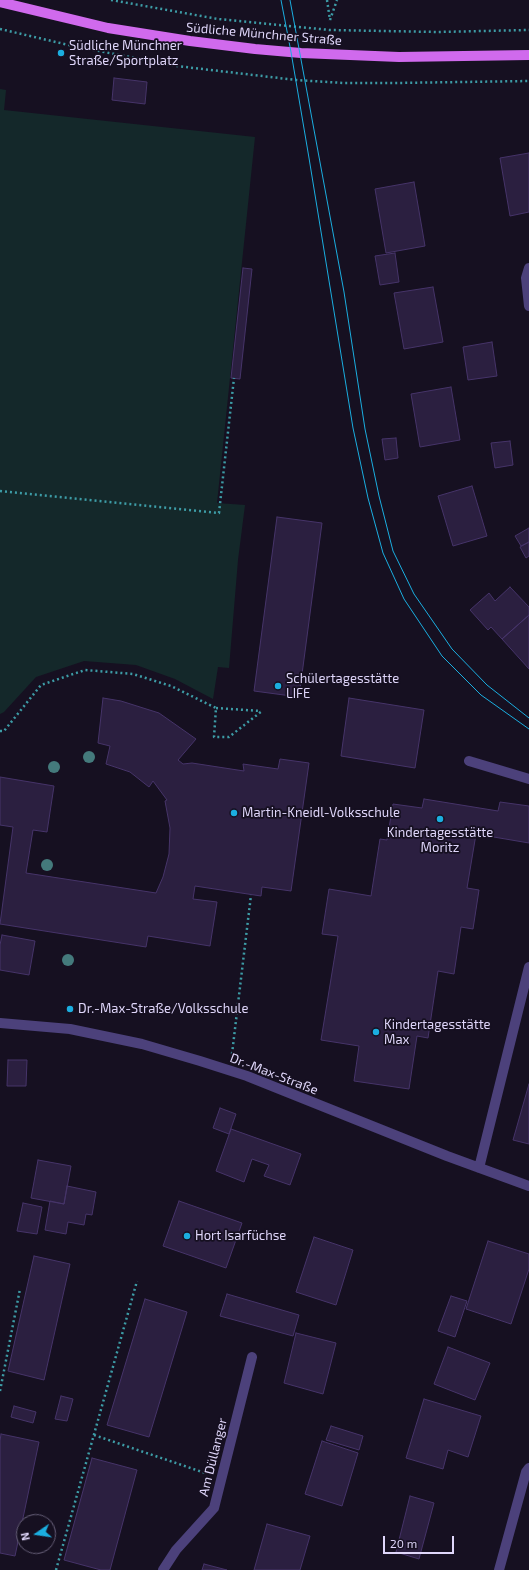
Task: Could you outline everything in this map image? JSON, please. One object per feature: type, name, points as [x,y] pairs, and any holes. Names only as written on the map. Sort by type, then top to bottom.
[{"type":"main road","name":"Südliche Münchner Straße","points":[[0,2],[108,28],[190,41],[255,49],[301,53],[399,57],[529,55]]},
{"type":"street","points":[[529,268],[526,278],[529,306]]},
{"type":"street","points":[[469,761],[529,779]]},
{"type":"street","points":[[479,1168],[528,967]]},
{"type":"street","name":"Dr.-Max-Straße","points":[[0,1023],[70,1029],[142,1044],[230,1071],[529,1186]]},
{"type":"street","name":"Am Düllanger","points":[[163,1570],[176,1550],[214,1508],[252,1357]]},
{"type":"street","points":[[499,1570],[526,1472],[529,1468]]},
{"type":"path","points":[[111,0],[218,19],[330,30],[438,32],[529,30]]},
{"type":"path","points":[[327,0],[330,20],[337,0]]},
{"type":"path","points":[[0,490],[219,513],[234,378]]},
{"type":"path","points":[[0,731],[4,731],[41,685],[85,670],[133,674],[171,686],[216,708],[262,711],[228,737],[214,737],[216,708]]},
{"type":"path","points":[[230,1071],[251,895]]},
{"type":"path","points":[[56,1570],[137,1281]]},
{"type":"path","points":[[0,1391],[20,1288]]},
{"type":"path","points":[[94,1435],[221,1479]]},
{"type":"green space","points":[[0,89],[6,90],[4,110],[255,137],[217,503],[245,505],[238,560],[229,668],[218,667],[213,699],[175,679],[136,665],[84,661],[36,677],[4,712],[0,714]]},
{"type":"building","points":[[114,78],[147,82],[145,104],[112,100]]},
{"type":"building","points":[[529,153],[529,212],[510,216],[500,158]]},
{"type":"building","points":[[414,182],[425,246],[386,253],[375,189]]},
{"type":"building","points":[[395,253],[399,282],[380,285],[375,256]]},
{"type":"building","points":[[243,268],[252,269],[240,379],[231,378]]},
{"type":"building","points":[[433,287],[443,342],[404,349],[394,293]]},
{"type":"building","points":[[492,342],[497,376],[468,380],[463,347]]},
{"type":"building","points":[[451,387],[460,440],[420,447],[411,394]]},
{"type":"building","points":[[396,438],[398,458],[385,460],[382,439]]},
{"type":"building","points":[[510,441],[513,465],[495,468],[491,443]]},
{"type":"building","points":[[472,486],[487,536],[453,546],[438,496]]},
{"type":"building","points":[[277,517],[322,523],[299,697],[254,691]]},
{"type":"building","points":[[529,528],[529,542],[521,546],[515,536]]},
{"type":"building","points":[[529,542],[529,556],[526,558],[520,547]]},
{"type":"building","points":[[510,587],[529,607],[529,615],[502,639],[491,627],[488,630],[470,610],[489,593],[495,601]]},
{"type":"building","points":[[529,615],[529,669],[502,639]]},
{"type":"building","name":"Martin-Kneidl-Volksschule","points":[[103,698],[121,701],[159,713],[196,739],[178,760],[183,764],[192,763],[244,771],[243,764],[278,769],[280,759],[309,763],[291,891],[262,887],[261,896],[195,886],[193,899],[217,902],[210,946],[148,936],[146,947],[0,924],[13,827],[0,825],[0,777],[54,786],[47,832],[33,830],[26,873],[156,893],[163,877],[169,854],[170,828],[165,801],[167,800],[153,781],[149,787],[130,772],[106,764],[110,746],[98,743]]},
{"type":"building","points":[[349,698],[424,710],[415,768],[341,756]]},
{"type":"building","points":[[424,799],[498,811],[500,802],[529,806],[529,843],[476,834],[467,888],[479,890],[473,929],[461,927],[454,974],[438,971],[428,1038],[417,1036],[409,1089],[354,1081],[359,1046],[321,1040],[338,936],[322,934],[329,889],[371,896],[380,839],[387,840],[393,804],[422,808]]},
{"type":"building","points":[[2,935],[35,941],[29,975],[0,970],[0,945]]},
{"type":"building","points":[[8,1060],[27,1060],[26,1086],[7,1086]]},
{"type":"building","points":[[529,1084],[529,1144],[513,1140]]},
{"type":"building","points":[[220,1108],[236,1114],[229,1134],[213,1128]]},
{"type":"building","points":[[231,1129],[301,1154],[290,1185],[264,1176],[269,1165],[252,1159],[244,1182],[216,1171]]},
{"type":"building","points":[[38,1160],[71,1166],[64,1204],[31,1198]]},
{"type":"building","points":[[67,1186],[96,1192],[92,1215],[86,1214],[84,1225],[68,1222],[66,1234],[45,1230],[50,1201],[64,1204]]},
{"type":"building","points":[[179,1201],[242,1223],[226,1268],[163,1246]]},
{"type":"building","points":[[23,1203],[42,1207],[37,1234],[17,1231]]},
{"type":"building","points":[[314,1237],[353,1250],[336,1305],[296,1292]]},
{"type":"building","points":[[488,1241],[529,1254],[529,1269],[511,1324],[466,1309]]},
{"type":"building","points":[[34,1256],[70,1264],[44,1380],[8,1371]]},
{"type":"building","points":[[227,1294],[299,1315],[293,1336],[220,1316]]},
{"type":"building","points":[[451,1296],[467,1301],[455,1337],[438,1331]]},
{"type":"building","points":[[145,1299],[187,1312],[149,1437],[107,1425]]},
{"type":"building","points":[[296,1333],[336,1343],[323,1394],[284,1383]]},
{"type":"building","points":[[448,1347],[490,1363],[475,1400],[434,1384]]},
{"type":"building","points":[[61,1396],[73,1399],[67,1421],[55,1419]]},
{"type":"building","points":[[424,1399],[481,1416],[468,1457],[448,1450],[443,1469],[406,1458]]},
{"type":"building","points":[[14,1406],[36,1412],[33,1423],[11,1417]]},
{"type":"building","points":[[331,1426],[363,1436],[359,1450],[326,1440]]},
{"type":"building","points":[[1,1434],[39,1442],[24,1514],[16,1514],[15,1556],[0,1553]]},
{"type":"building","points":[[322,1441],[358,1453],[342,1506],[305,1494]]},
{"type":"building","points":[[92,1458],[137,1470],[110,1570],[101,1570],[64,1560]]},
{"type":"building","points":[[410,1496],[434,1503],[419,1559],[396,1552]]},
{"type":"building","points":[[267,1524],[310,1536],[300,1570],[254,1570]]},
{"type":"building","points":[[204,1564],[227,1570],[202,1570]]},
{"type":"tram line","points":[[281,0],[309,158],[353,428],[368,498],[383,553],[404,599],[442,656],[481,695],[529,729]]},
{"type":"tram line","points":[[290,0],[344,292],[365,429],[379,496],[393,551],[414,594],[452,649],[487,685],[529,718]]},
{"type":"place","name":"Südliche Münchner Straße/Sportplatz","points":[[61,53]]},
{"type":"place","name":"Schülertagesstätte LIFE","points":[[278,686]]},
{"type":"place","name":"Martin-Kneidl-Volksschule","points":[[234,813]]},
{"type":"place","name":"Kindertagesstätte Moritz","points":[[440,819]]},
{"type":"place","name":"Dr.-Max-Straße/Volksschule","points":[[70,1009]]},
{"type":"place","name":"Kindertagesstätte Max","points":[[376,1032]]},
{"type":"place","name":"Hort Isarfüchse","points":[[187,1236]]}]
